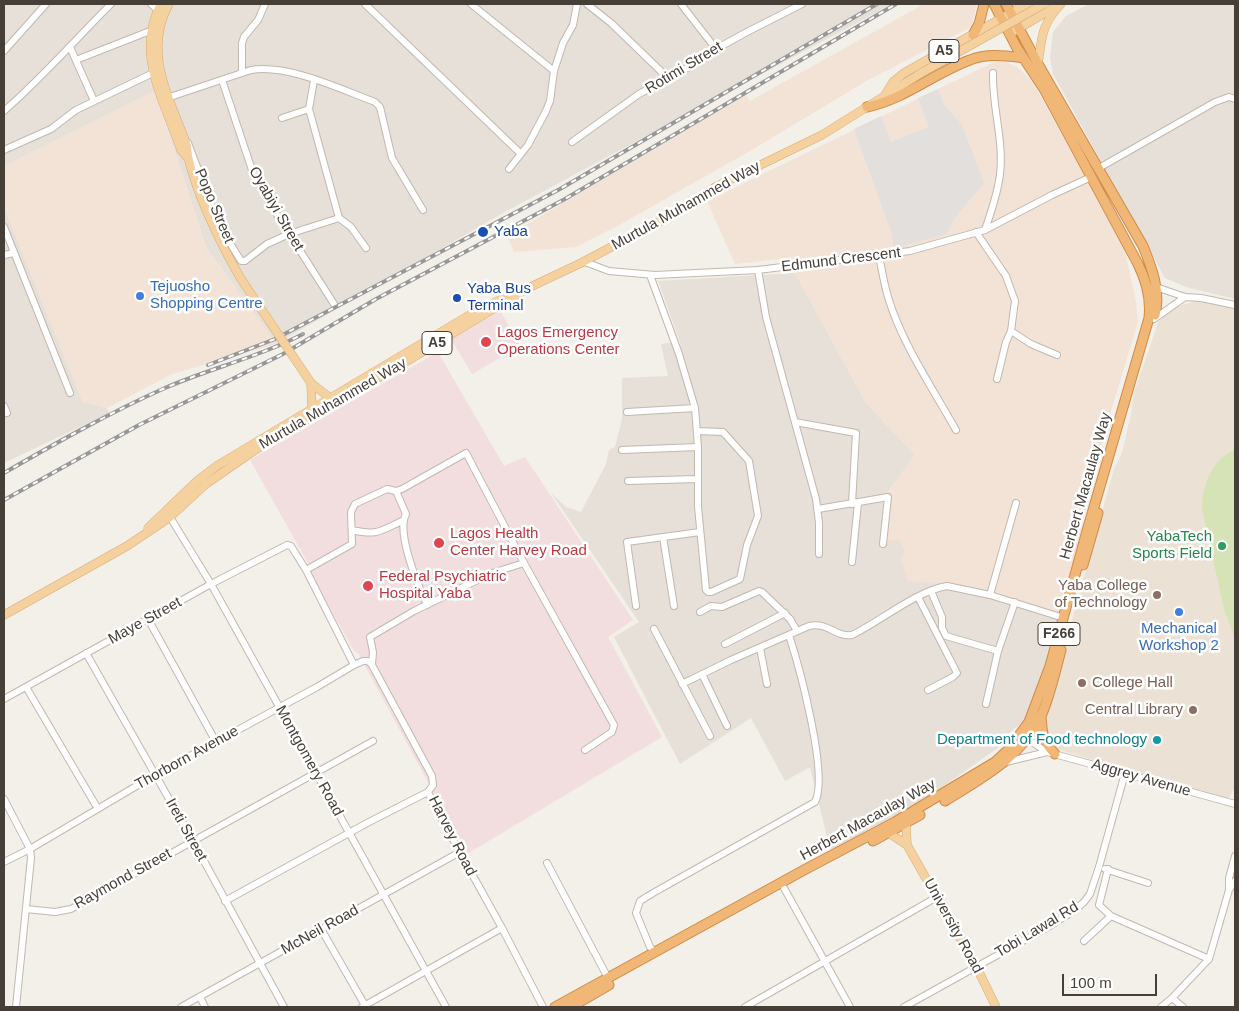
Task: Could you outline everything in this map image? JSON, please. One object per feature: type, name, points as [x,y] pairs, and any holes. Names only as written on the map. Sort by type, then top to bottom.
[{"type":"highway","points":[[974,35],[984,4]]},
{"type":"highway","name":"Herbert Macaulay Way","points":[[555,1007],[804,870],[896,822],[995,762],[1010,749],[1029,722],[1045,682],[1064,618],[1149,318],[1150,306],[1141,269],[1044,89],[1009,34],[994,4]]},
{"type":"highway","name":"Herbert Macaulay Way","points":[[571,1007],[643,965],[889,833],[1006,762],[1027,738],[1041,716],[1054,676],[1080,577],[1156,312],[1156,287],[1151,266],[1143,246],[1047,73],[1038,64],[1009,8]]},
{"type":"highway","points":[[867,107],[893,100],[970,59],[991,56],[1024,58]]},
{"type":"highway","points":[[1041,716],[1044,738],[1051,753]]},
{"type":"main road","points":[[169,4],[160,25],[157,43],[159,68],[181,150],[187,157],[206,212],[222,246],[241,279],[311,383],[330,398]]},
{"type":"main road","points":[[1009,8],[1027,4]]},
{"type":"main road","name":"Murtula Muhammed Way","points":[[4,615],[127,546],[170,517],[206,484],[255,450],[526,289],[579,264],[678,212],[715,188],[822,135],[923,72],[1044,4]]},
{"type":"main road","points":[[1009,34],[1061,4]]},
{"type":"main road","points":[[1038,64],[1044,28],[1052,14],[1061,4]]},
{"type":"main road","points":[[159,7],[150,31],[153,73],[182,132],[187,146],[187,157]]},
{"type":"main road","name":"A5","points":[[884,97],[893,82],[904,73],[974,35],[1000,18],[1009,8]]},
{"type":"main road","points":[[127,546],[198,480],[330,398],[478,310],[526,289]]},
{"type":"main road","points":[[311,383],[312,409]]},
{"type":"main road","points":[[906,823],[907,845]]},
{"type":"main road","points":[[889,833],[907,845]]},
{"type":"main road","name":"University Road","points":[[907,845],[976,966],[996,1007]]},
{"type":"street","points":[[4,51],[46,4]]},
{"type":"street","points":[[4,111],[27,91],[70,47],[81,32],[111,4]]},
{"type":"street","points":[[151,4],[159,7]]},
{"type":"street","points":[[242,73],[242,43],[244,37],[258,20],[265,4]]},
{"type":"street","points":[[365,4],[521,154]]},
{"type":"street","points":[[471,4],[554,71]]},
{"type":"street","points":[[509,169],[535,135],[546,111],[550,101],[554,71],[563,44],[573,25],[577,4]]},
{"type":"street","points":[[587,4],[611,23],[669,79]]},
{"type":"street","points":[[681,4],[716,49]]},
{"type":"street","name":"Rotimi Street","points":[[572,142],[639,94],[700,61],[716,49],[802,4]]},
{"type":"street","points":[[76,60],[150,31]]},
{"type":"street","points":[[70,47],[94,101]]},
{"type":"street","points":[[166,98],[242,73],[264,68],[279,70],[314,80],[375,102],[380,107],[392,158],[423,210]]},
{"type":"street","points":[[4,150],[51,129],[76,110],[153,73]]},
{"type":"street","points":[[985,230],[996,194],[1001,161],[993,73]]},
{"type":"street","name":"Oyabiyi Street","points":[[222,80],[252,170],[289,234],[334,304]]},
{"type":"street","points":[[314,80],[309,109],[339,218],[351,227],[366,248]]},
{"type":"street","points":[[1099,168],[1214,102],[1229,97],[1235,99]]},
{"type":"street","points":[[282,118],[309,109]]},
{"type":"street","name":"Popo Street","points":[[182,132],[219,225],[241,262],[266,244],[289,234],[339,218]]},
{"type":"street","name":"Edmund Crescent","points":[[579,264],[585,262],[609,271],[650,275],[758,270],[910,251],[985,230],[1091,177]]},
{"type":"street","points":[[4,227],[70,393]]},
{"type":"street","points":[[976,232],[1006,276],[1015,301],[1011,331],[1006,342],[997,379]]},
{"type":"street","points":[[4,255],[14,253]]},
{"type":"street","points":[[879,256],[894,315],[911,350],[956,430]]},
{"type":"street","points":[[758,270],[766,317],[813,484],[818,509],[819,554]]},
{"type":"street","points":[[650,275],[682,361],[694,408],[698,447],[700,532],[708,592],[740,579],[747,545],[758,516],[750,464],[723,432],[697,431]]},
{"type":"street","points":[[1156,287],[1185,297],[1201,298],[1235,305]]},
{"type":"street","points":[[1154,319],[1185,297]]},
{"type":"street","points":[[1011,331],[1031,344],[1057,355]]},
{"type":"street","points":[[627,412],[694,408]]},
{"type":"street","points":[[795,422],[856,433],[852,562]]},
{"type":"street","points":[[622,450],[698,447]]},
{"type":"street","points":[[396,492],[466,453],[524,563],[614,725],[612,732],[585,750]]},
{"type":"street","points":[[628,481],[698,479]]},
{"type":"street","points":[[352,530],[374,533],[402,521],[406,514],[396,492],[387,489],[355,504],[351,512],[352,544],[306,570],[354,665]]},
{"type":"street","points":[[818,509],[888,497],[883,544]]},
{"type":"street","points":[[990,595],[1016,503]]},
{"type":"street","name":"Montgomery Road","points":[[170,517],[211,584],[280,706],[446,1007]]},
{"type":"street","points":[[402,521],[412,566],[427,605]]},
{"type":"street","points":[[636,606],[627,542],[700,532]]},
{"type":"street","points":[[663,537],[674,606]]},
{"type":"street","name":"Maye Street","points":[[4,699],[211,584],[287,545],[291,546],[306,570]]},
{"type":"street","points":[[372,665],[373,652],[370,637],[414,611],[492,573],[524,563]]},
{"type":"street","points":[[682,684],[809,626],[818,624],[841,635],[852,635],[931,591],[947,586],[990,595],[1064,618]]},
{"type":"street","points":[[700,612],[711,606],[722,607],[759,591],[766,594],[785,613],[797,631]]},
{"type":"street","points":[[931,591],[942,617],[942,628],[946,636],[998,651]]},
{"type":"street","points":[[918,598],[957,672],[953,677],[928,690]]},
{"type":"street","points":[[986,704],[998,651],[1015,602]]},
{"type":"street","points":[[726,644],[785,613]]},
{"type":"street","points":[[148,619],[216,742]]},
{"type":"street","points":[[654,629],[710,736]]},
{"type":"street","points":[[656,953],[650,947],[636,913],[640,901],[815,802],[818,796],[819,767],[806,698],[789,635]]},
{"type":"street","points":[[760,648],[767,684]]},
{"type":"street","name":"Ireti Street","points":[[86,653],[193,841],[284,1007]]},
{"type":"street","name":"Thorborn Avenue","points":[[4,862],[30,849],[155,775],[354,665],[368,661],[372,665]]},
{"type":"street","name":"Harvey Road","points":[[372,665],[432,776],[433,785],[428,792],[543,1007]]},
{"type":"street","points":[[702,674],[727,726]]},
{"type":"street","points":[[26,687],[98,809]]},
{"type":"street","points":[[1027,738],[1051,753]]},
{"type":"street","name":"Raymond Street","points":[[26,909],[55,912],[71,909],[373,741]]},
{"type":"street","points":[[1006,762],[1051,753]]},
{"type":"street","name":"Aggrey Avenue","points":[[1051,753],[1235,804]]},
{"type":"street","name":"Tobi Lawal Rd","points":[[904,1007],[1075,910],[1090,894],[1125,773]]},
{"type":"street","points":[[225,901],[428,792]]},
{"type":"street","points":[[4,799],[30,849],[31,858],[16,1007]]},
{"type":"street","name":"McNeil Road","points":[[181,1007],[460,852]]},
{"type":"street","points":[[1232,890],[1229,878],[1235,856]]},
{"type":"street","points":[[547,863],[608,978]]},
{"type":"street","points":[[1099,867],[1148,883]]},
{"type":"street","points":[[1108,870],[1099,905],[1101,909],[1111,916],[1209,959]]},
{"type":"street","points":[[1161,1007],[1209,959],[1235,881]]},
{"type":"street","points":[[784,888],[850,1007]]},
{"type":"street","points":[[745,1007],[937,897]]},
{"type":"street","points":[[1084,941],[1111,916]]},
{"type":"street","points":[[321,929],[364,1007],[502,928]]},
{"type":"street","points":[[200,997],[205,1007]]},
{"type":"street","points":[[1172,998],[1183,1007]]},
{"type":"shaded area","points":[[4,4],[892,4],[503,213],[276,344],[206,247],[155,91],[4,166]]},
{"type":"shaded area","points":[[924,4],[977,4],[971,27],[868,80],[750,151],[621,224],[576,247],[514,252],[507,236],[746,95],[750,101]]},
{"type":"shaded area","points":[[1089,4],[1235,4],[1235,299],[1186,287],[1165,278],[1053,74],[1050,58],[1053,32],[1066,16]]},
{"type":"shaded area","points":[[994,62],[1005,62],[1017,67],[1032,81],[1124,246],[1136,302],[1138,322],[1105,431],[1060,616],[994,592],[959,585],[908,581],[900,558],[905,551],[900,540],[881,541],[885,496],[915,455],[866,403],[795,273],[789,258],[735,264],[707,201]]},
{"type":"shaded area","points":[[938,89],[944,105],[962,125],[984,183],[954,219],[947,234],[894,248],[891,231],[854,129],[881,116],[891,142],[929,127],[918,98]]},
{"type":"shaded area","name":"Tejuosho Shopping Centre","points":[[155,91],[206,247],[276,344],[172,374],[107,408],[83,402],[4,207],[4,166]]},
{"type":"shaded area","points":[[4,207],[83,402],[107,408],[109,413],[4,463]]},
{"type":"shaded area","points":[[795,273],[866,403],[915,455],[885,496],[882,540],[900,539],[905,551],[959,585],[994,592],[1060,616],[1027,721],[1012,730],[999,747],[920,803],[831,853],[810,767],[785,781],[751,718],[680,764],[614,637],[639,622],[551,493],[566,507],[581,512],[606,464],[609,450],[615,447],[622,419],[622,378],[668,376],[661,344],[674,342],[681,345],[658,281]]},
{"type":"shaded area","name":"Yaba College of Technology","points":[[1196,301],[1215,302],[1235,309],[1235,787],[1227,801],[1051,747],[1044,720],[1114,469],[1122,453],[1134,393],[1158,323],[1166,313],[1175,307]]},
{"type":"shaded area","name":"Lagos Emergency Operations Center","points":[[500,310],[520,346],[472,374],[451,339]]},
{"type":"shaded area","name":"Lagos Health Center Harvey Road","points":[[438,352],[504,466],[525,457],[633,620],[608,637],[662,737],[467,854],[250,460]]},
{"type":"green space","name":"YabaTech Sports Field","points":[[1235,450],[1235,638],[1224,609],[1202,509],[1202,500],[1206,483],[1214,467],[1227,454]]},
{"type":"railway","points":[[208,365],[275,339],[560,189],[877,4]]},
{"type":"railway","points":[[4,500],[139,425],[283,354],[376,299],[565,199],[896,4]]},
{"type":"railway","points":[[4,473],[83,429],[165,388],[269,349],[303,334]]},
{"type":"place","name":"Yaba","points":[[483,232]]},
{"type":"place","name":"Tejuosho Shopping Centre","points":[[140,296]]},
{"type":"place","name":"Yaba Bus Terminal","points":[[457,298]]},
{"type":"place","name":"Lagos Emergency Operations Center","points":[[486,342]]},
{"type":"place","name":"Lagos Health Center Harvey Road","points":[[439,543]]},
{"type":"place","name":"YabaTech Sports Field","points":[[1222,546]]},
{"type":"place","name":"Federal Psychiatric Hospital Yaba","points":[[368,586]]},
{"type":"place","name":"Yaba College of Technology","points":[[1157,595]]},
{"type":"place","name":"Mechanical Workshop 2","points":[[1179,612]]},
{"type":"place","name":"College Hall","points":[[1082,683]]},
{"type":"place","name":"Central Library","points":[[1193,710]]},
{"type":"place","name":"Department of Food technology","points":[[1157,740]]}]
